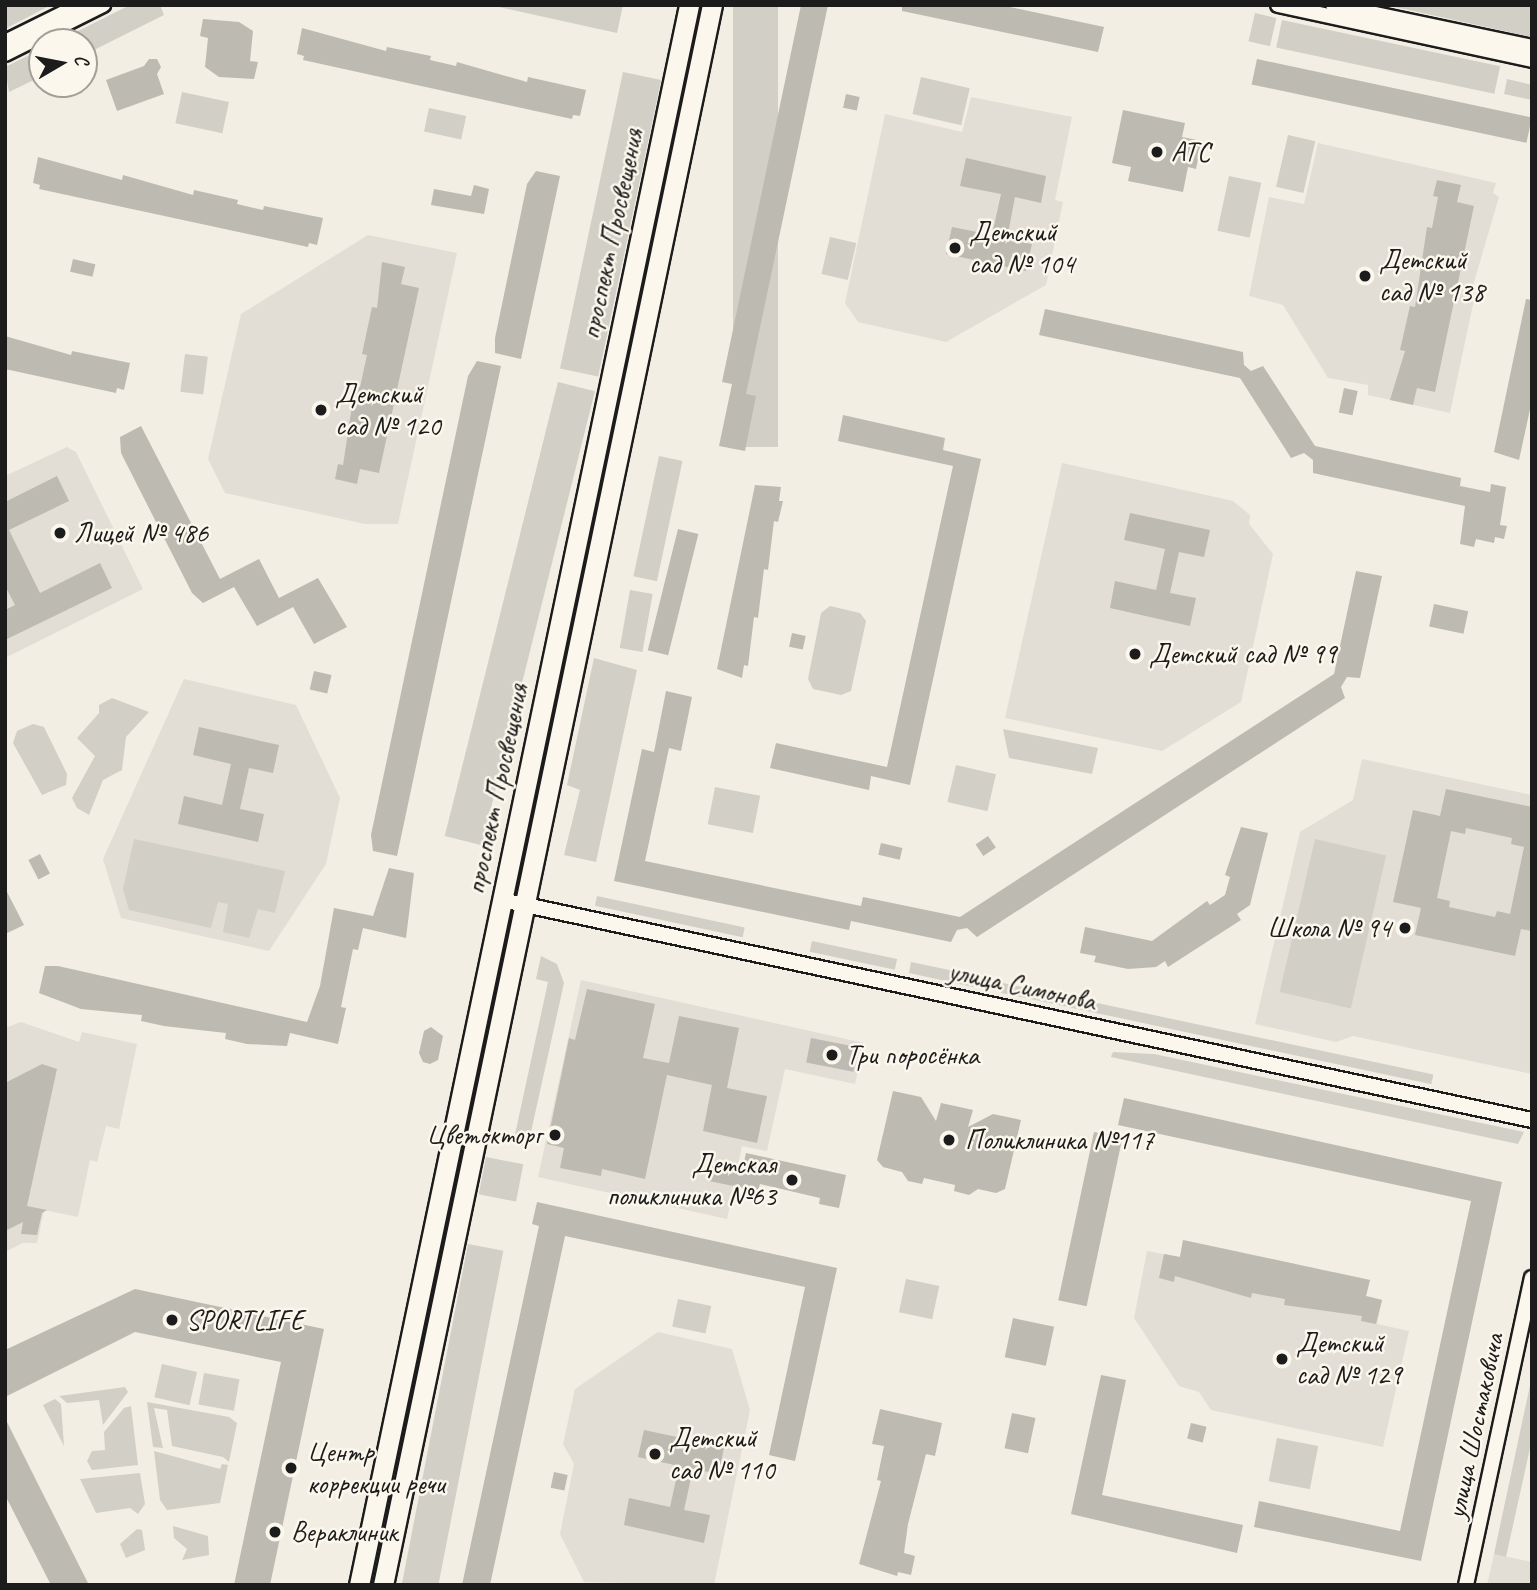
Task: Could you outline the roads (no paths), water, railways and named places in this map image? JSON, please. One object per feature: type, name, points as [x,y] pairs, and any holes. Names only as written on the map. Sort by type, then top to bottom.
[{"type":"main road","name":"проспект Просвещения","points":[[359,1585],[689,5]]},
{"type":"main road","name":"проспект Просвещения","points":[[383,1585],[712,5]]},
{"type":"street","points":[[5,42],[80,5]]},
{"type":"street","points":[[5,54],[103,5]]},
{"type":"street","points":[[1278,5],[1532,60]]},
{"type":"street","points":[[1333,5],[1532,47]]},
{"type":"street","name":"улица Симонова","points":[[502,900],[1532,1120]]},
{"type":"street","name":"улица Шостаковича","points":[[1466,1585],[1532,1278]]},
{"type":"place","name":"АТС","points":[[1157,152]]},
{"type":"place","name":"Детский сад № 104","points":[[955,248]]},
{"type":"place","name":"Детский сад № 138","points":[[1365,276]]},
{"type":"place","name":"Детский сад № 120","points":[[321,410]]},
{"type":"place","name":"Лицей № 486","points":[[60,533]]},
{"type":"place","name":"Детский сад № 99","points":[[1135,654]]},
{"type":"place","name":"Школа № 94","points":[[1405,928]]},
{"type":"place","name":"Три поросёнка","points":[[832,1055]]},
{"type":"place","name":"Цветокторг","points":[[555,1135]]},
{"type":"place","name":"Поликлиника №117","points":[[949,1140]]},
{"type":"place","name":"Детская поликлиника №63","points":[[792,1180]]},
{"type":"place","name":"SPORTLIFE","points":[[172,1320]]},
{"type":"place","name":"Детский сад № 129","points":[[1282,1359]]},
{"type":"place","name":"Детский сад № 110","points":[[655,1454]]},
{"type":"place","name":"Центр коррекции речи","points":[[291,1468]]},
{"type":"place","name":"Вераклиник","points":[[275,1532]]}]
